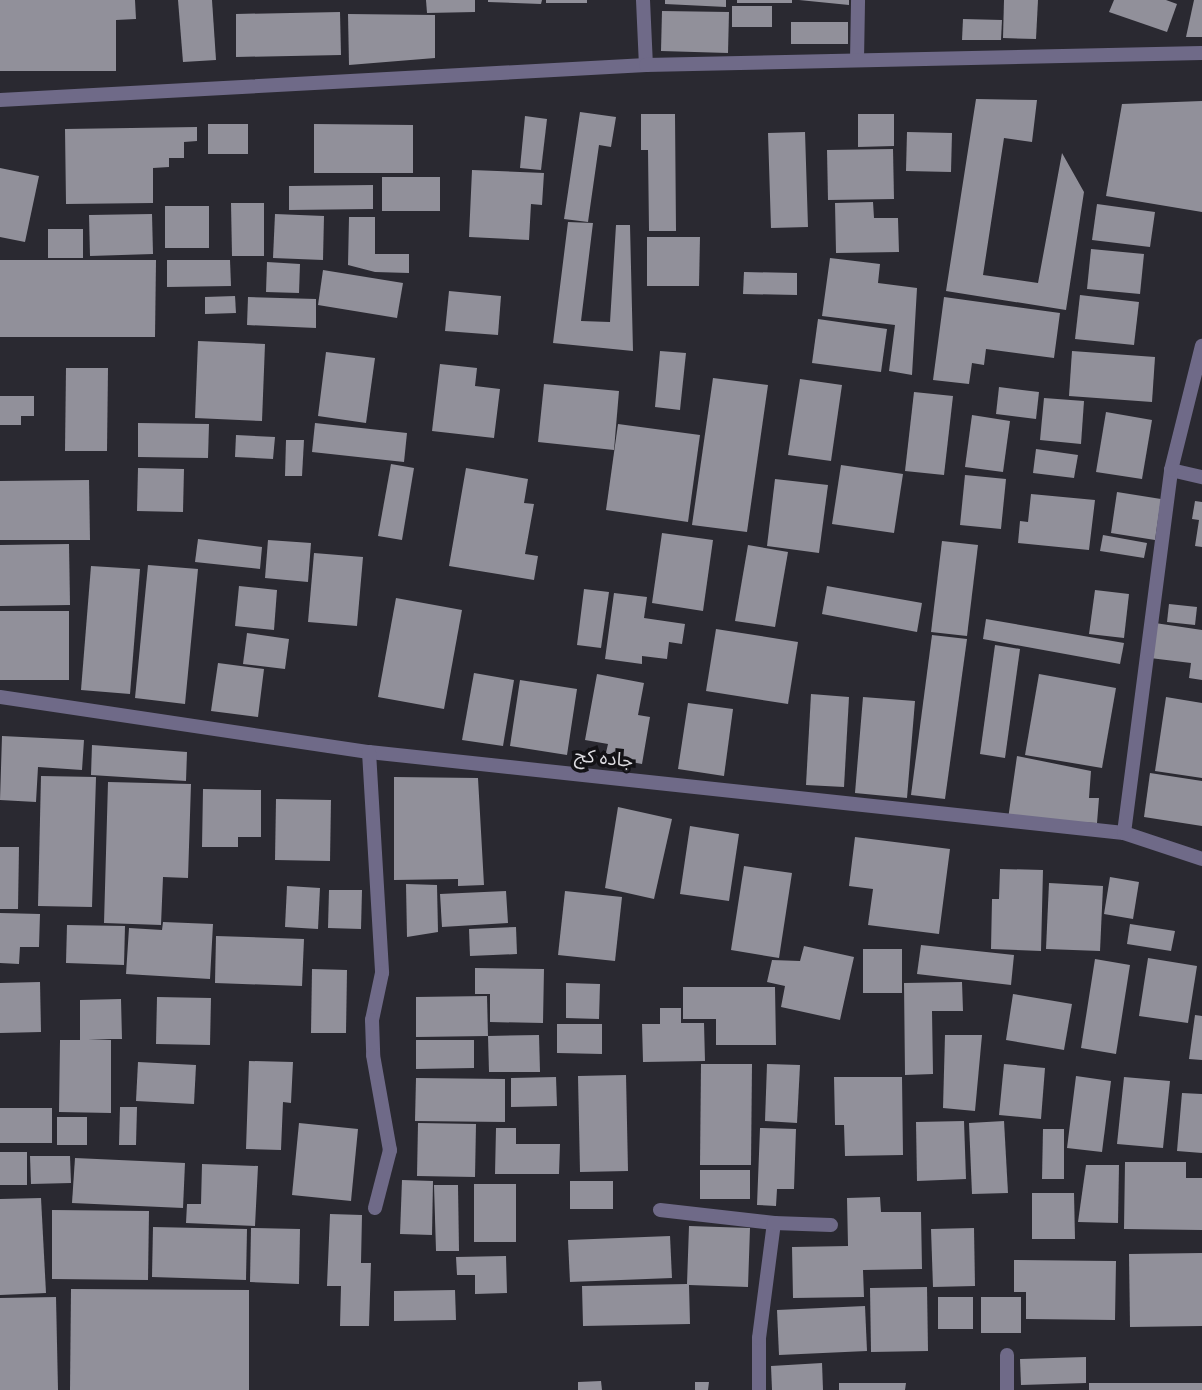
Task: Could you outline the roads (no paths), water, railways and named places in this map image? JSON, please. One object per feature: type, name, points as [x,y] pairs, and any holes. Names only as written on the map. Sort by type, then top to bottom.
[{"type":"street","points":[[643,0],[646,65]]},
{"type":"street","points":[[857,60],[858,0]]},
{"type":"street","points":[[0,100],[646,65],[1202,53]]},
{"type":"street","points":[[1124,833],[1171,470],[1202,346]]},
{"type":"street","points":[[1171,470],[1202,477]]},
{"type":"street","name":"جاده کج","points":[[0,697],[369,752],[1124,833],[1202,859]]},
{"type":"street","points":[[369,752],[382,973],[372,1020],[373,1055],[390,1150],[375,1208]]},
{"type":"street","points":[[660,1210],[774,1223],[831,1225]]},
{"type":"street","points":[[760,1390],[759,1338],[774,1223]]},
{"type":"street","points":[[1007,1355],[1007,1390]]}]
